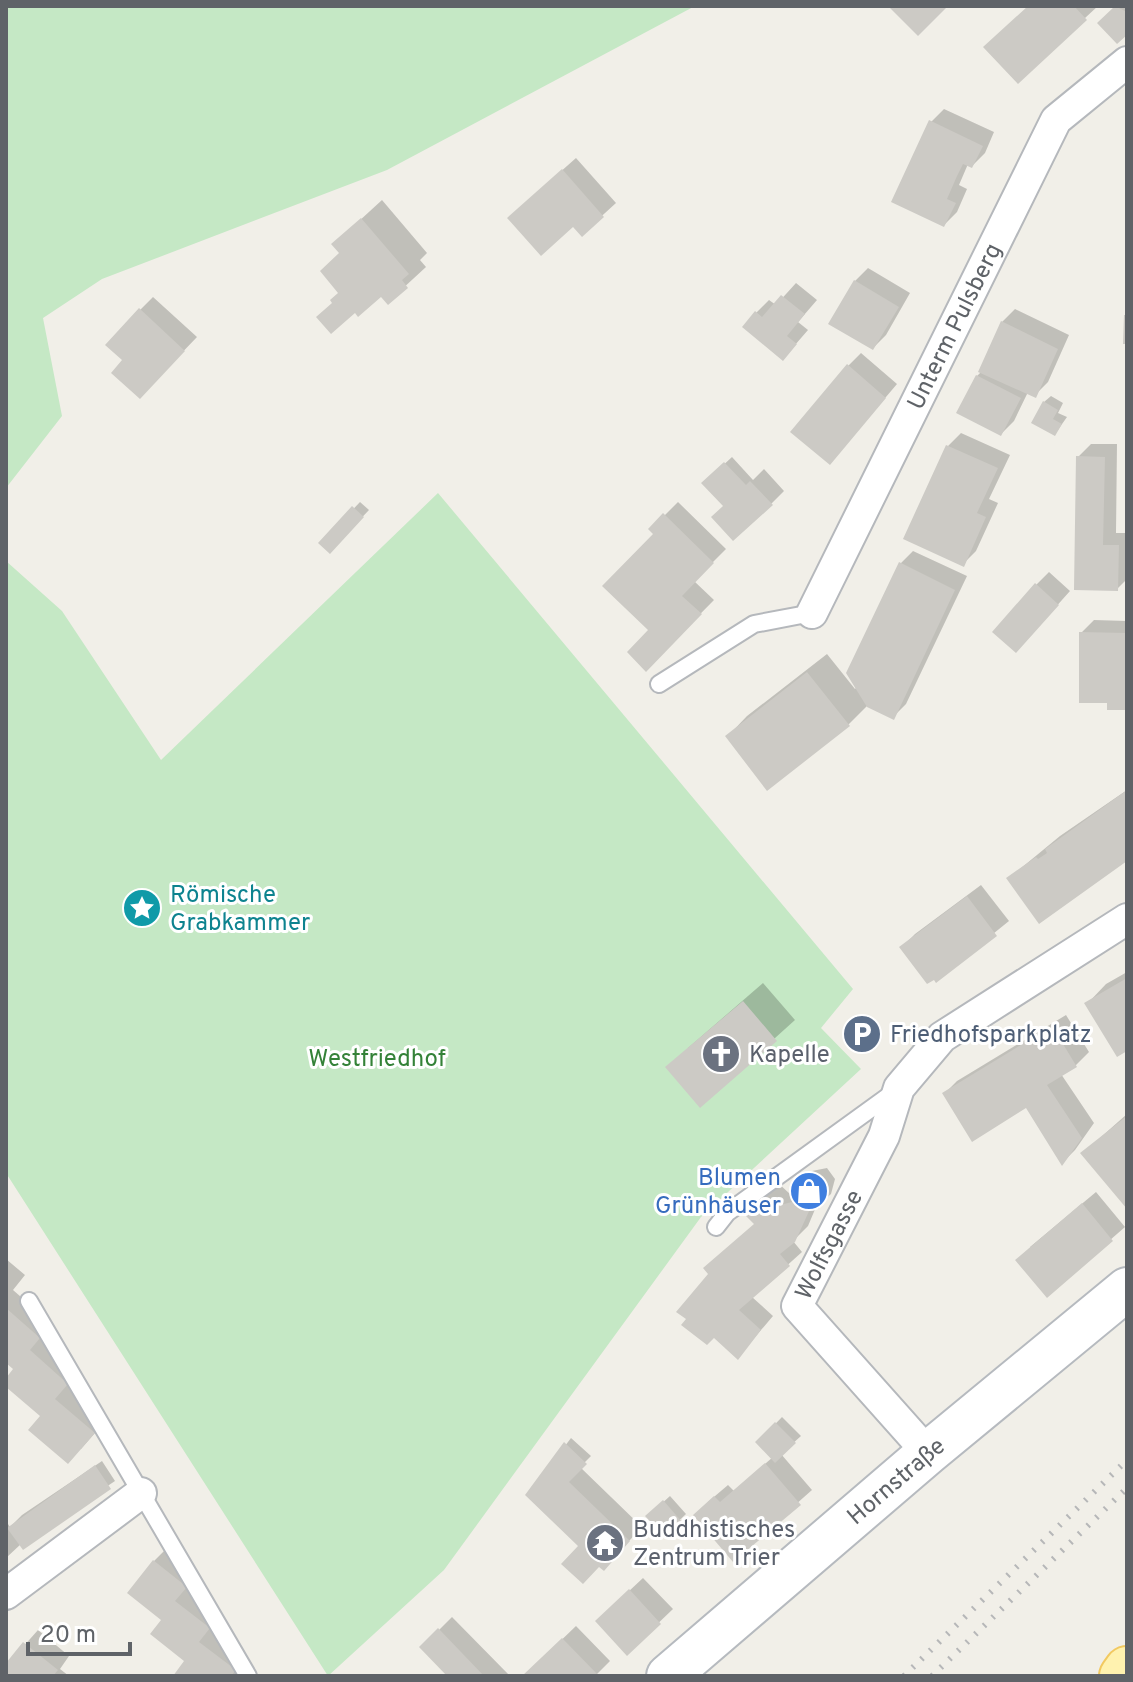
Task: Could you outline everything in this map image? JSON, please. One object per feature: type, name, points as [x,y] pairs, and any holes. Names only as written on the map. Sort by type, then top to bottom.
[{"type":"main road","points":[[1122,1676],[1127,1669]]},
{"type":"street","name":"Unterm Pulsberg","points":[[812,613],[1056,120],[1127,62]]},
{"type":"street","name":"Wolfsgasse","points":[[928,1453],[797,1306],[884,1136],[899,1088],[942,1037],[1127,919]]},
{"type":"street","name":"Hornstraße","points":[[668,1676],[928,1453],[1127,1289]]},
{"type":"street","points":[[6,1594],[141,1493]]},
{"type":"lane","points":[[659,684],[754,624],[812,613]]},
{"type":"lane","name":"Wolfsgasse","points":[[716,1227],[727,1213],[899,1088]]},
{"type":"lane","points":[[29,1301],[248,1676]]},
{"type":"green space","points":[[6,6],[695,6],[387,170],[102,279],[43,318],[62,416],[6,488]]},
{"type":"green space","name":"Westfriedhof","points":[[438,493],[853,989],[821,1028],[861,1069],[701,1217],[444,1570],[328,1676],[6,1173],[6,561],[62,611],[161,760]]},
{"type":"building","points":[[888,6],[948,6],[918,36]]},
{"type":"building","points":[[1028,6],[1074,6],[1087,20],[1018,84],[983,47]]},
{"type":"building","points":[[1115,6],[1127,12],[1127,35],[1117,44],[1097,23]]},
{"type":"building","points":[[929,120],[983,146],[972,168],[963,164],[957,176],[947,199],[956,203],[944,227],[891,202]]},
{"type":"building","points":[[562,169],[604,217],[582,237],[573,227],[541,256],[507,218]]},
{"type":"building","points":[[361,218],[409,274],[402,280],[408,288],[388,305],[381,297],[358,317],[355,313],[331,334],[316,317],[338,293],[320,271],[339,253],[331,244]]},
{"type":"building","points":[[854,280],[899,307],[873,350],[828,324]]},
{"type":"building","points":[[781,295],[805,314],[787,336],[797,344],[783,361],[742,327],[755,311],[762,317]]},
{"type":"building","points":[[139,308],[185,351],[140,399],[111,373],[122,360],[105,345]]},
{"type":"building","points":[[1124,315],[1127,315],[1127,344],[1123,344]]},
{"type":"building","points":[[1001,321],[1058,349],[1036,398],[978,372]]},
{"type":"building","points":[[847,364],[886,398],[830,465],[790,432]]},
{"type":"building","points":[[976,375],[1021,398],[1001,436],[956,413]]},
{"type":"building","points":[[1043,401],[1058,410],[1053,419],[1062,424],[1055,436],[1031,423]]},
{"type":"building","points":[[946,445],[998,468],[977,513],[986,517],[964,567],[903,539]]},
{"type":"building","points":[[1076,456],[1105,457],[1103,545],[1119,545],[1118,591],[1074,590]]},
{"type":"building","points":[[724,462],[746,485],[750,481],[773,505],[733,541],[711,517],[723,506],[701,483]]},
{"type":"building","points":[[352,506],[364,517],[330,554],[318,543]]},
{"type":"building","points":[[663,513],[714,563],[682,596],[702,614],[646,672],[627,652],[648,630],[602,586],[653,534],[648,529]]},
{"type":"building","points":[[899,562],[955,590],[894,720],[867,707],[846,673]]},
{"type":"building","points":[[1035,583],[1059,605],[1016,653],[992,632]]},
{"type":"building","points":[[1079,632],[1127,633],[1127,710],[1107,710],[1107,703],[1079,703]]},
{"type":"building","points":[[807,672],[850,726],[767,791],[725,736]]},
{"type":"building","points":[[1127,790],[1127,861],[1039,924],[1006,878],[1047,853],[1045,849]]},
{"type":"building","points":[[967,896],[997,936],[936,983],[934,980],[927,984],[899,947]]},
{"type":"building","points":[[1127,978],[1127,1051],[1117,1057],[1084,1003]]},
{"type":"building","name":"Kapelle","points":[[743,1001],[777,1041],[700,1108],[665,1067]]},
{"type":"building","points":[[1052,1026],[1077,1067],[1047,1085],[1082,1138],[1062,1166],[1026,1108],[972,1142],[942,1093]]},
{"type":"building","points":[[1127,1116],[1127,1209],[1080,1153]]},
{"type":"building","points":[[813,1180],[823,1193],[819,1209],[810,1209],[795,1242],[780,1254],[790,1266],[739,1310],[761,1330],[738,1360],[714,1338],[707,1345],[681,1325],[686,1319],[676,1312],[708,1274],[703,1268],[754,1224],[742,1212],[763,1193],[776,1206],[792,1202],[797,1183]]},
{"type":"building","points":[[1082,1203],[1113,1241],[1047,1298],[1015,1260]]},
{"type":"building","points":[[6,1308],[40,1338],[30,1350],[68,1384],[55,1399],[95,1433],[68,1464],[28,1430],[40,1416],[6,1387],[6,1378],[13,1369],[6,1363]]},
{"type":"building","points":[[775,1422],[796,1443],[775,1463],[755,1442]]},
{"type":"building","points":[[564,1442],[587,1464],[569,1482],[630,1541],[604,1571],[599,1567],[583,1584],[561,1564],[578,1546],[525,1495]]},
{"type":"building","points":[[765,1463],[801,1505],[733,1562],[693,1515],[714,1496],[720,1502]]},
{"type":"building","points":[[95,1465],[111,1489],[23,1550],[7,1528]]},
{"type":"building","points":[[663,1500],[682,1522],[665,1537],[645,1516]]},
{"type":"building","points":[[153,1560],[187,1587],[175,1601],[210,1628],[199,1642],[236,1670],[231,1676],[173,1676],[184,1661],[150,1634],[161,1620],[127,1593]]},
{"type":"building","points":[[629,1589],[661,1624],[627,1656],[595,1621]]},
{"type":"building","points":[[438,1628],[484,1676],[447,1676],[419,1647]]},
{"type":"building","points":[[562,1638],[599,1676],[522,1676]]},
{"type":"building","points":[[23,1642],[58,1670],[53,1676],[6,1676],[6,1663]]},
{"type":"railway","points":[[904,1676],[1127,1460]]},
{"type":"railway","points":[[932,1676],[1127,1488]]},
{"type":"place","name":"Römische Grabkammer","points":[[142,908]]},
{"type":"place","name":"Friedhofsparkplatz","points":[[862,1034]]},
{"type":"place","name":"Kapelle","points":[[721,1054]]},
{"type":"place","name":"Blumen Grünhäuser","points":[[809,1191]]},
{"type":"place","name":"Buddhistisches Zentrum Trier","points":[[605,1543]]}]
